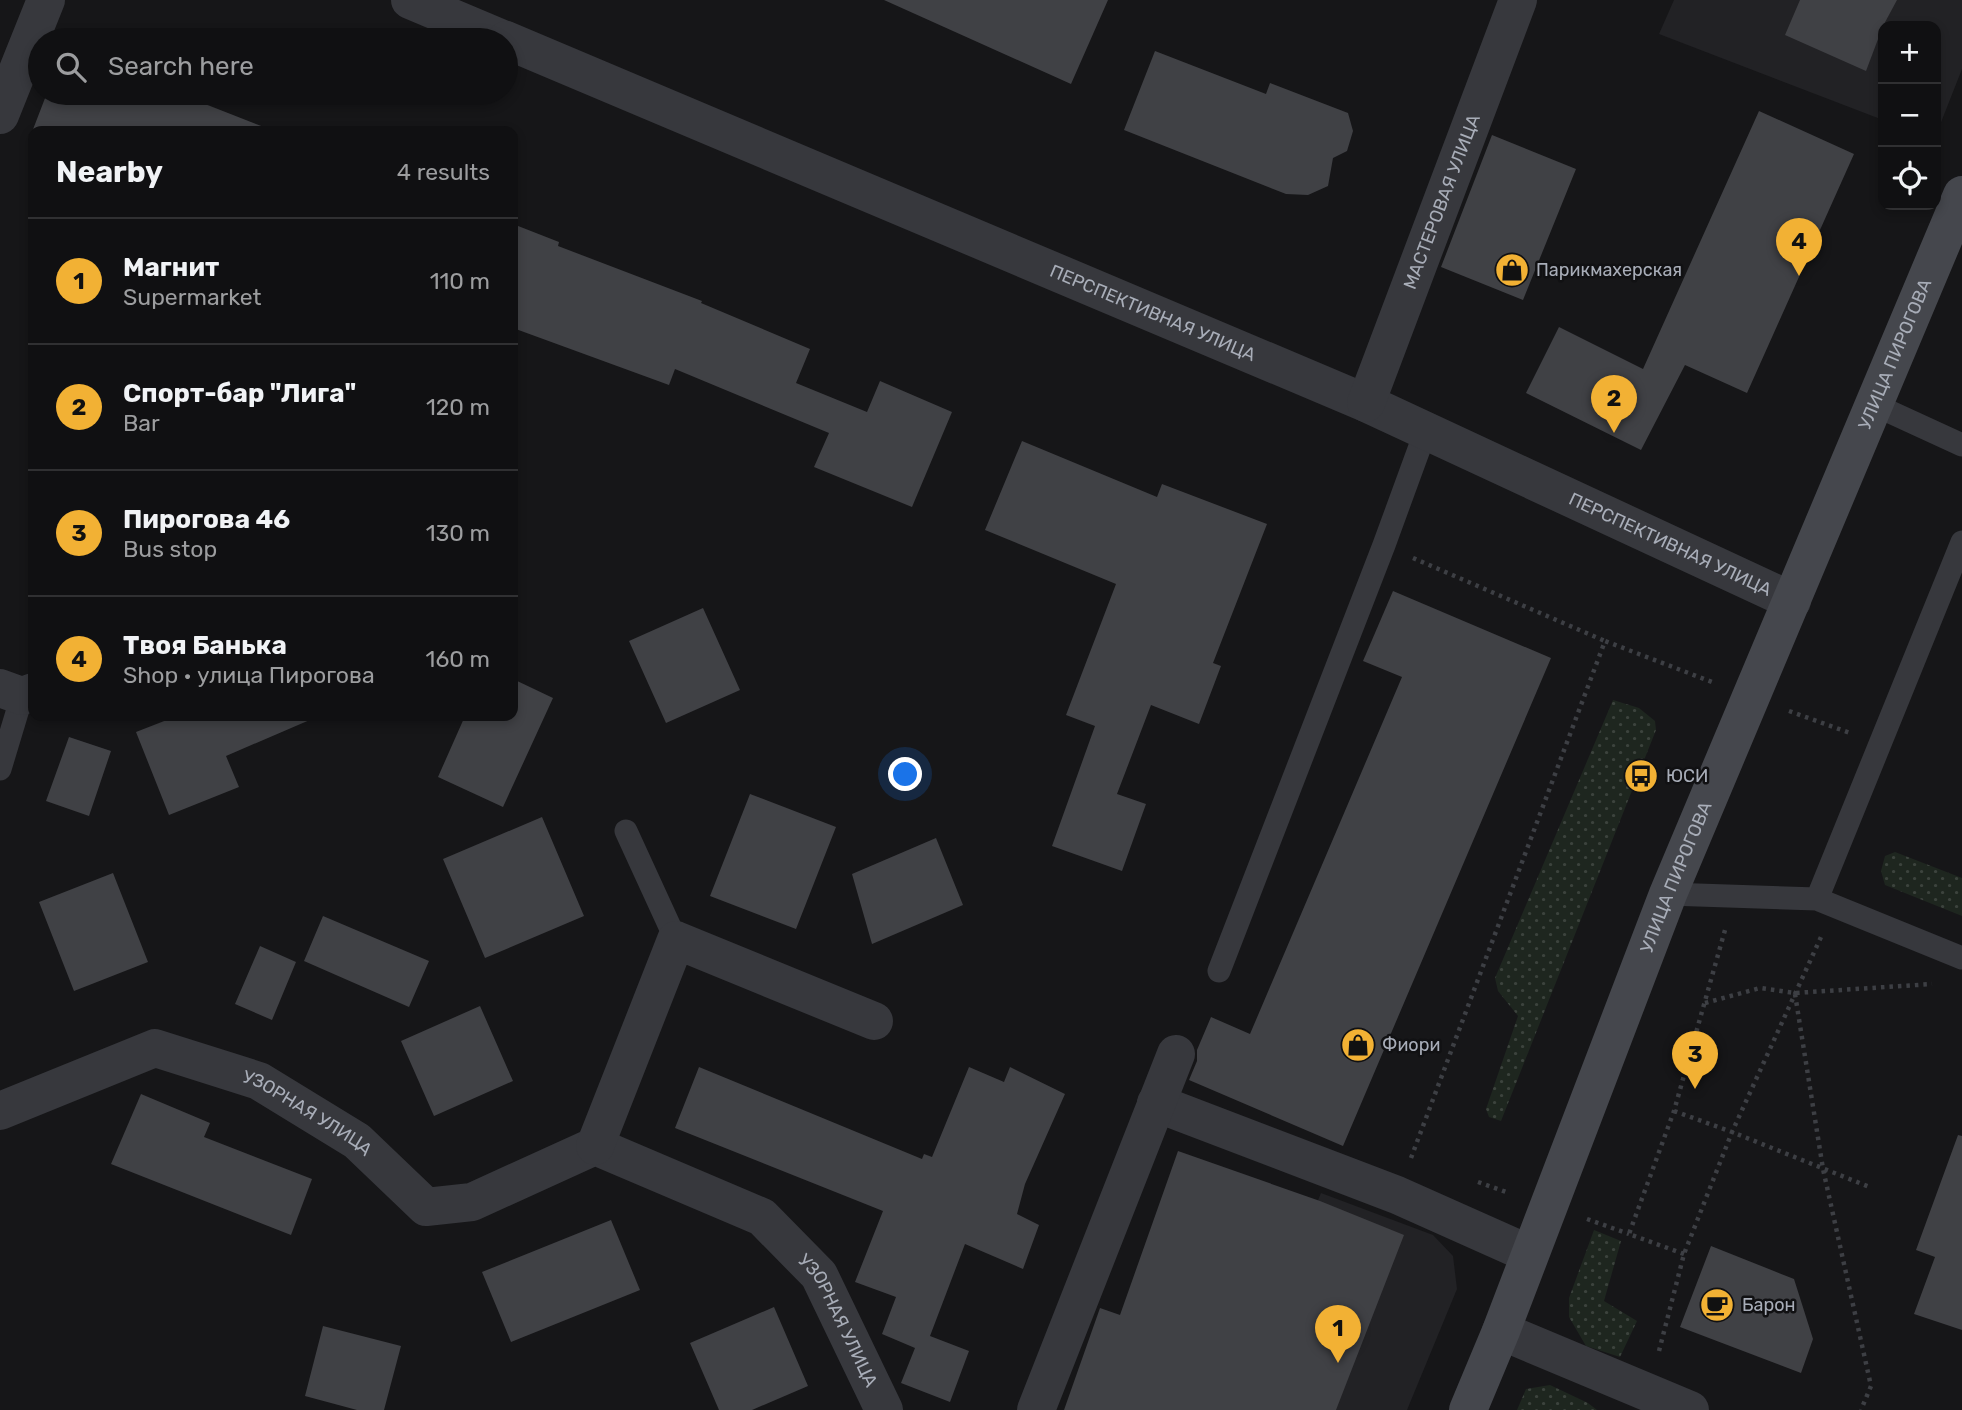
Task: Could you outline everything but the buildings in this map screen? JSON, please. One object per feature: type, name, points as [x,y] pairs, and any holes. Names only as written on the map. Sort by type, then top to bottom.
[{"type":"main road","name":"УЛИЦА ПИРОГОВА","points":[[1468,1410],[1501,1331],[1668,894],[1962,195]]},
{"type":"street","points":[[35,28],[46,0]]},
{"type":"street","name":"ПЕРСПЕКТИВНАЯ УЛИЦА","points":[[410,0],[476,28]]},
{"type":"street","name":"МАСТЕРОВАЯ УЛИЦА","points":[[1366,403],[1517,0]]},
{"type":"street","points":[[0,115],[28,45]]},
{"type":"street","name":"ПЕРСПЕКТИВНАЯ УЛИЦА","points":[[518,45],[1366,403],[1792,601]]},
{"type":"street","points":[[595,1146],[676,940],[874,1021]]},
{"type":"street","name":"УЗОРНАЯ УЛИЦА","points":[[0,1111],[156,1048],[259,1081],[356,1141],[426,1207],[472,1202],[595,1146],[762,1217],[819,1275],[884,1410]]},
{"type":"street","points":[[1037,1410],[1176,1054]]},
{"type":"street","points":[[1156,1103],[1397,1195],[1529,1254]]},
{"type":"street","points":[[1501,1331],[1690,1410]]},
{"type":"lane","points":[[1875,405],[1962,445]]},
{"type":"lane","points":[[1219,971],[1426,430]]},
{"type":"lane","points":[[1826,903],[1881,745],[1962,542]]},
{"type":"lane","points":[[0,769],[18,692]]},
{"type":"lane","points":[[626,831],[676,940]]},
{"type":"lane","points":[[1668,894],[1826,903],[1962,958]]},
{"type":"path","points":[[1384,545],[1605,641],[1881,745]]},
{"type":"path","points":[[1397,1195],[1605,641]]},
{"type":"path","points":[[1684,1254],[1629,1234],[1674,1111],[1734,897]]},
{"type":"path","points":[[1648,1393],[1684,1254],[1732,1132],[1795,993],[1826,903]]},
{"type":"path","points":[[1704,1003],[1760,988],[1795,993],[1930,983],[1941,987]]},
{"type":"path","points":[[1795,993],[1823,1168],[1871,1386],[1861,1410]]},
{"type":"path","points":[[1674,1111],[1872,1188]]},
{"type":"shaded area","points":[[1674,0],[1962,0],[1962,69],[1941,122],[1941,21],[1878,21],[1878,118],[1659,34]]},
{"type":"shaded area","points":[[1613,700],[1639,708],[1655,721],[1656,730],[1501,1121],[1489,1117],[1486,1109],[1518,1016],[1498,991],[1495,978]]},
{"type":"shaded area","points":[[1895,852],[1962,878],[1962,916],[1885,885],[1881,871],[1885,856]]},
{"type":"shaded area","points":[[1321,1193],[1433,1235],[1453,1256],[1457,1289],[1407,1410],[1231,1410]]},
{"type":"shaded area","points":[[1594,1230],[1621,1241],[1604,1301],[1637,1321],[1620,1357],[1586,1346],[1569,1317],[1569,1298]]},
{"type":"shaded area","points":[[1550,1385],[1597,1410],[1517,1410],[1526,1389]]},
{"type":"place","name":"Парикмахерская","points":[[1512,270]]},
{"type":"place","name":"Твоя Банька","points":[[1799,276]]},
{"type":"place","name":"Спорт-бар \"Лига\"","points":[[1614,433]]},
{"type":"place","name":"ЮСИ","points":[[1641,776]]},
{"type":"place","name":"Фиори","points":[[1358,1045]]},
{"type":"place","name":"Пирогова 46","points":[[1695,1089]]},
{"type":"place","name":"Барон","points":[[1717,1305]]},
{"type":"place","name":"Магнит","points":[[1338,1363]]}]
